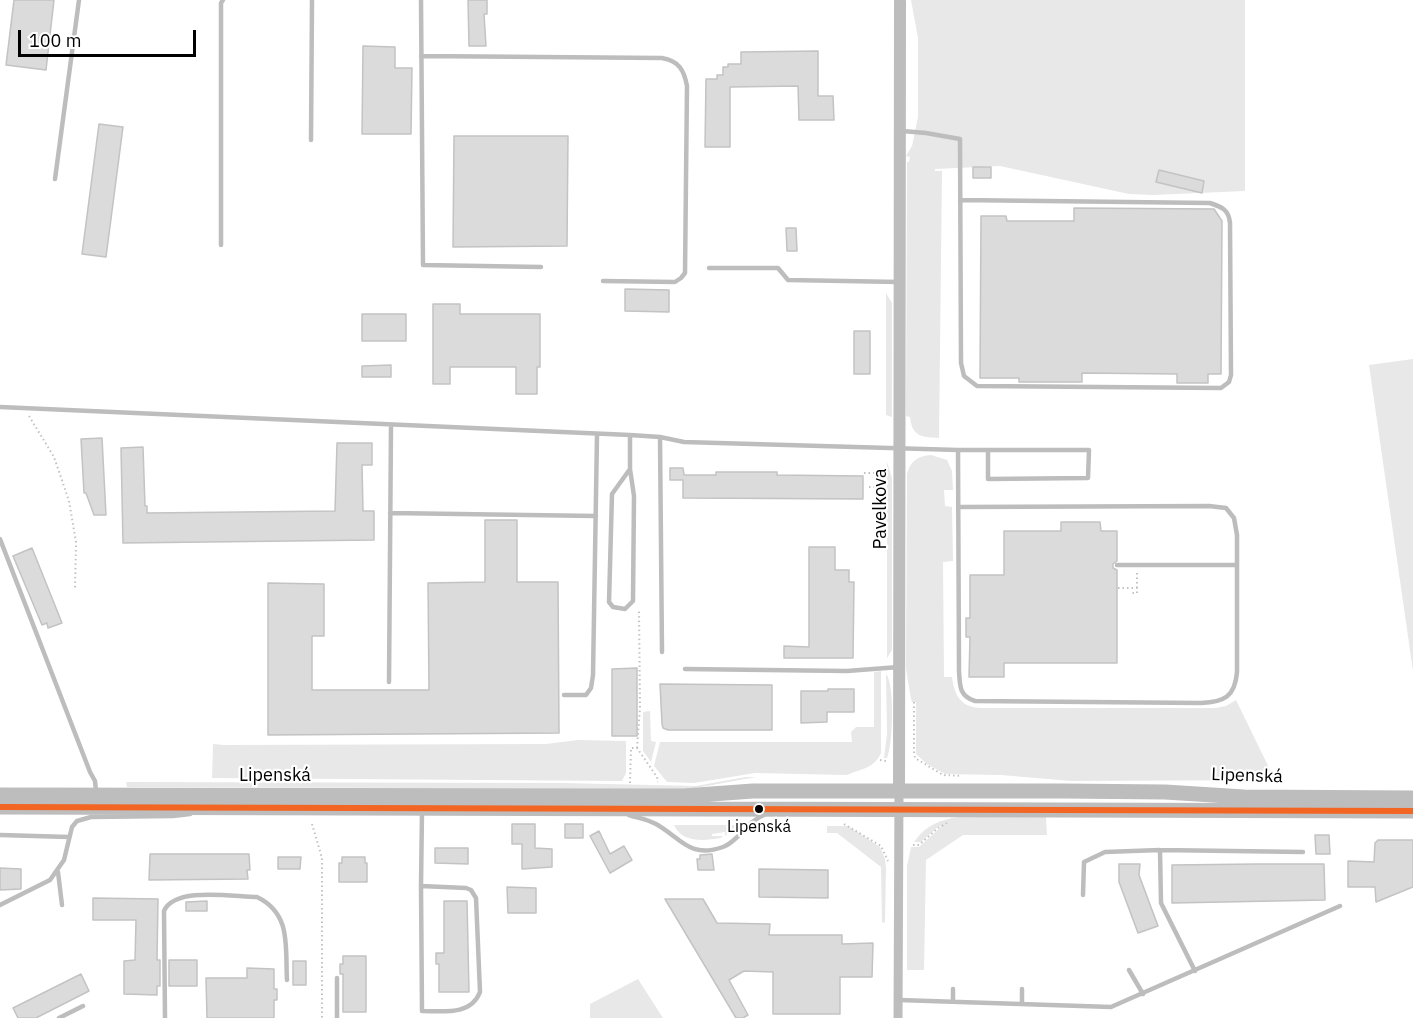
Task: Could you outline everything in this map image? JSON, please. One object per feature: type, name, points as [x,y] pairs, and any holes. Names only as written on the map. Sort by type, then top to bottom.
[{"type":"main road","name":"Lipenská","points":[[0,795],[684,796],[753,791],[899,791],[1154,792],[1244,797],[1413,798]]},
{"type":"main road","name":"Lipenská","points":[[0,807],[1413,811]]},
{"type":"street","name":"Pavelkova","points":[[898,1018],[900,0]]},
{"type":"lane","points":[[55,179],[78,0]]},
{"type":"lane","points":[[221,246],[221,3],[223,0]]},
{"type":"lane","points":[[311,140],[312,0]]},
{"type":"lane","points":[[421,0],[423,265],[541,267]]},
{"type":"lane","points":[[421,56],[662,58],[676,62],[681,68],[687,86],[685,273],[675,282],[603,281]]},
{"type":"lane","points":[[899,131],[926,133],[960,140],[960,200],[961,363],[964,376],[977,386],[1221,388],[1229,382],[1231,375],[1230,223],[1229,214],[1221,207],[1210,203],[960,200]]},
{"type":"lane","points":[[710,268],[778,268],[788,280],[899,282]]},
{"type":"lane","points":[[0,407],[23,406],[391,426],[630,435],[660,437],[684,442],[899,449],[1089,450],[1088,478],[988,478],[988,450]]},
{"type":"lane","points":[[390,682],[391,426]]},
{"type":"lane","points":[[564,695],[586,695],[591,688],[597,435]]},
{"type":"lane","points":[[630,435],[630,469],[634,496],[633,601],[625,609],[613,607],[609,602],[612,494],[630,469]]},
{"type":"lane","points":[[660,437],[662,652]]},
{"type":"lane","points":[[958,450],[960,690],[966,698],[975,701],[1202,703],[1220,701],[1233,691],[1236,683],[1237,536],[1234,518],[1226,508],[959,507]]},
{"type":"lane","points":[[390,513],[596,516]]},
{"type":"lane","points":[[0,539],[95,781],[97,795]]},
{"type":"lane","points":[[1117,565],[1237,565]]},
{"type":"lane","points":[[685,669],[847,670],[899,667]]},
{"type":"lane","points":[[0,905],[43,885],[58,872],[67,854],[74,823],[91,817],[173,816],[221,807]]},
{"type":"lane","points":[[422,808],[422,1018]]},
{"type":"lane","points":[[603,809],[647,820],[686,846],[697,850],[727,846],[753,820],[783,809]]},
{"type":"lane","points":[[0,835],[69,837]]},
{"type":"lane","points":[[1160,850],[1161,903],[1195,971]]},
{"type":"lane","points":[[1083,896],[1084,862],[1105,852],[1160,850],[1303,852]]},
{"type":"lane","points":[[58,872],[62,905]]},
{"type":"lane","points":[[421,886],[466,888],[475,894],[480,992],[478,998],[459,1011],[422,1011]]},
{"type":"lane","points":[[165,1018],[164,911],[171,902],[184,896],[257,897],[267,902],[279,914],[285,928],[286,980]]},
{"type":"lane","points":[[898,1000],[1111,1007],[1340,906]]},
{"type":"lane","points":[[1129,970],[1143,994]]},
{"type":"lane","points":[[337,978],[337,1018]]},
{"type":"lane","points":[[953,989],[953,1002]]},
{"type":"lane","points":[[1022,989],[1022,1004]]},
{"type":"lane","points":[[59,1018],[83,1006]]},
{"type":"path","points":[[23,406],[54,457],[69,501],[76,542],[75,589]]},
{"type":"path","points":[[864,473],[884,473]]},
{"type":"path","points":[[869,487],[884,487]]},
{"type":"path","points":[[1131,593],[1137,593],[1137,571]]},
{"type":"path","points":[[1118,588],[1137,588]]},
{"type":"path","points":[[639,609],[640,708],[637,748],[657,777],[658,784]]},
{"type":"path","points":[[914,702],[914,753],[917,762],[943,775],[970,777]]},
{"type":"path","points":[[630,783],[631,748],[637,748]]},
{"type":"path","points":[[880,760],[886,761]]},
{"type":"path","points":[[312,824],[322,858],[322,1018]]},
{"type":"path","points":[[843,824],[882,845],[889,871]]},
{"type":"shaded area","points":[[911,0],[1245,0],[1245,191],[1129,194],[1000,166],[935,169],[935,171],[942,171],[939,438],[919,435],[913,429],[910,417],[906,416],[907,162],[910,157],[906,156],[912,146],[918,117],[918,38]]},
{"type":"shaded area","points":[[886,293],[892,303],[892,417],[886,415]]},
{"type":"shaded area","points":[[1413,359],[1413,671],[1369,365]]},
{"type":"shaded area","points":[[931,455],[947,460],[952,471],[953,490],[944,490],[945,506],[952,507],[953,561],[943,562],[944,677],[952,677],[960,700],[969,706],[982,708],[1216,708],[1226,706],[1236,700],[1275,780],[1071,781],[1001,775],[945,774],[927,764],[916,754],[916,702],[912,702],[911,699],[906,669],[907,474],[915,460]]},
{"type":"shaded area","points":[[887,462],[892,478],[892,650],[887,658]]},
{"type":"shaded area","points":[[881,671],[881,753],[875,762],[866,768],[847,775],[755,773],[694,783],[667,782],[654,766],[660,742],[852,742],[851,732],[856,727],[874,727],[874,672]]},
{"type":"shaded area","points":[[886,674],[891,690],[892,715],[891,741],[887,758],[884,758],[887,734]]},
{"type":"shaded area","points":[[650,711],[651,741],[656,742],[651,762],[643,751],[643,712]]},
{"type":"shaded area","points":[[578,740],[626,741],[626,773],[622,781],[212,778],[213,744],[546,744]]},
{"type":"shaded area","points":[[756,777],[690,789],[127,787],[126,782],[562,783],[696,786]]},
{"type":"shaded area","points":[[958,817],[1046,817],[1047,835],[963,835],[926,860],[924,970],[907,970],[907,866],[911,847],[919,847],[941,827],[939,826],[921,842],[914,842],[928,828],[939,822]]},
{"type":"shaded area","points":[[674,825],[737,825],[725,836],[725,832],[712,834],[712,836],[723,836],[721,838],[701,840],[682,835]]},
{"type":"shaded area","points":[[827,826],[848,826],[880,847],[886,869],[885,922],[882,923],[881,867],[837,833],[827,833]]},
{"type":"shaded area","points":[[638,979],[663,1018],[590,1018],[590,1004]]},
{"type":"building","points":[[14,0],[54,0],[46,70],[6,65]]},
{"type":"building","points":[[468,0],[487,0],[487,14],[484,14],[486,46],[469,46]]},
{"type":"building","points":[[363,46],[395,47],[395,68],[412,68],[411,134],[362,134]]},
{"type":"building","points":[[818,51],[818,96],[833,96],[834,120],[799,120],[798,86],[730,87],[730,147],[705,147],[706,79],[717,79],[717,75],[723,75],[723,67],[728,67],[728,64],[741,64],[741,52]]},
{"type":"building","points":[[99,124],[123,127],[106,257],[82,254]]},
{"type":"building","points":[[454,136],[568,136],[567,246],[453,247]]},
{"type":"building","points":[[973,167],[991,167],[991,178],[973,178]]},
{"type":"building","points":[[1159,170],[1204,181],[1202,193],[1156,182]]},
{"type":"building","points":[[1074,208],[1214,209],[1222,221],[1221,374],[1208,374],[1208,383],[1177,383],[1177,374],[1082,373],[1082,382],[1019,382],[1019,378],[980,378],[981,216],[1006,216],[1007,221],[1074,221]]},
{"type":"building","points":[[786,228],[796,228],[797,251],[787,251]]},
{"type":"building","points":[[625,289],[669,290],[669,312],[625,311]]},
{"type":"building","points":[[433,304],[460,304],[460,314],[540,314],[540,367],[537,367],[537,394],[516,394],[516,367],[450,367],[450,384],[433,384]]},
{"type":"building","points":[[362,314],[406,314],[406,341],[362,341]]},
{"type":"building","points":[[854,331],[870,331],[870,374],[854,374]]},
{"type":"building","points":[[391,365],[391,377],[362,377],[362,366]]},
{"type":"building","points":[[102,438],[106,515],[94,515],[86,493],[84,493],[81,439]]},
{"type":"building","points":[[337,443],[372,443],[372,465],[362,465],[363,511],[374,511],[374,540],[123,543],[121,448],[143,447],[147,513],[335,511]]},
{"type":"building","points":[[670,468],[683,468],[684,475],[716,475],[716,472],[777,472],[777,475],[863,476],[863,499],[683,498],[683,480],[670,480]]},
{"type":"building","points":[[485,520],[517,520],[517,582],[558,582],[559,733],[268,735],[268,583],[324,584],[324,636],[312,636],[312,690],[429,690],[428,583],[485,582]]},
{"type":"building","points":[[1061,522],[1100,522],[1101,531],[1117,531],[1117,561],[1113,564],[1113,568],[1117,570],[1117,663],[1004,663],[1004,677],[969,677],[970,637],[966,637],[966,618],[970,618],[970,575],[1004,575],[1004,531],[1061,531]]},
{"type":"building","points":[[809,547],[835,547],[835,570],[849,570],[849,582],[854,582],[853,658],[784,658],[784,646],[809,647]]},
{"type":"building","points":[[32,548],[62,623],[48,628],[47,623],[42,625],[13,556]]},
{"type":"building","points":[[637,668],[637,736],[612,736],[612,669]]},
{"type":"building","points":[[660,684],[772,685],[772,730],[668,730],[663,728]]},
{"type":"building","points":[[828,689],[854,689],[854,712],[827,712],[827,722],[801,723],[801,691],[828,691]]},
{"type":"building","points":[[512,824],[535,824],[535,848],[552,849],[552,867],[522,869],[522,844],[512,844]]},
{"type":"building","points":[[565,824],[583,824],[583,838],[565,838]]},
{"type":"building","points":[[599,831],[610,854],[624,846],[632,860],[610,873],[590,836]]},
{"type":"building","points":[[1315,835],[1329,835],[1330,854],[1316,854]]},
{"type":"building","points":[[1378,840],[1413,840],[1413,887],[1376,902],[1375,887],[1348,887],[1348,861],[1374,862],[1375,843]]},
{"type":"building","points":[[435,848],[468,848],[468,864],[435,863]]},
{"type":"building","points":[[150,854],[249,854],[250,870],[247,870],[248,879],[149,880]]},
{"type":"building","points":[[712,854],[714,870],[698,870],[697,859],[700,859],[700,855]]},
{"type":"building","points":[[278,857],[301,857],[300,869],[278,869]]},
{"type":"building","points":[[342,857],[365,857],[367,882],[339,882],[339,863],[342,863]]},
{"type":"building","points":[[1119,864],[1140,864],[1139,875],[1158,926],[1138,933],[1119,882]]},
{"type":"building","points":[[1324,864],[1325,900],[1172,903],[1172,865]]},
{"type":"building","points":[[0,868],[21,869],[21,889],[0,890]]},
{"type":"building","points":[[759,869],[828,870],[828,898],[759,897]]},
{"type":"building","points":[[507,887],[536,888],[536,913],[508,913]]},
{"type":"building","points":[[93,898],[158,899],[157,960],[160,960],[160,986],[157,986],[157,995],[124,994],[124,961],[135,960],[136,920],[93,920]]},
{"type":"building","points":[[665,899],[703,899],[717,923],[770,924],[769,935],[842,935],[842,944],[873,943],[872,977],[840,977],[840,1014],[773,1014],[773,972],[744,971],[729,980],[748,1015],[736,1018]]},
{"type":"building","points":[[207,901],[207,911],[186,911],[186,902]]},
{"type":"building","points":[[444,901],[467,901],[469,992],[439,992],[439,964],[436,964],[436,953],[444,953]]},
{"type":"building","points":[[343,956],[366,956],[366,1012],[343,1012],[343,974],[340,974],[340,964],[343,964]]},
{"type":"building","points":[[169,960],[197,960],[197,986],[169,986]]},
{"type":"building","points":[[293,961],[306,961],[306,985],[293,985]]},
{"type":"building","points":[[247,968],[274,969],[274,989],[277,989],[277,1000],[274,1000],[274,1018],[207,1018],[206,978],[247,978]]},
{"type":"building","points":[[81,974],[89,991],[36,1018],[18,1018],[13,1008]]},
{"type":"transit line","points":[[0,807],[1413,811]]},
{"type":"place","name":"Lipenská","points":[[759,809]]}]
